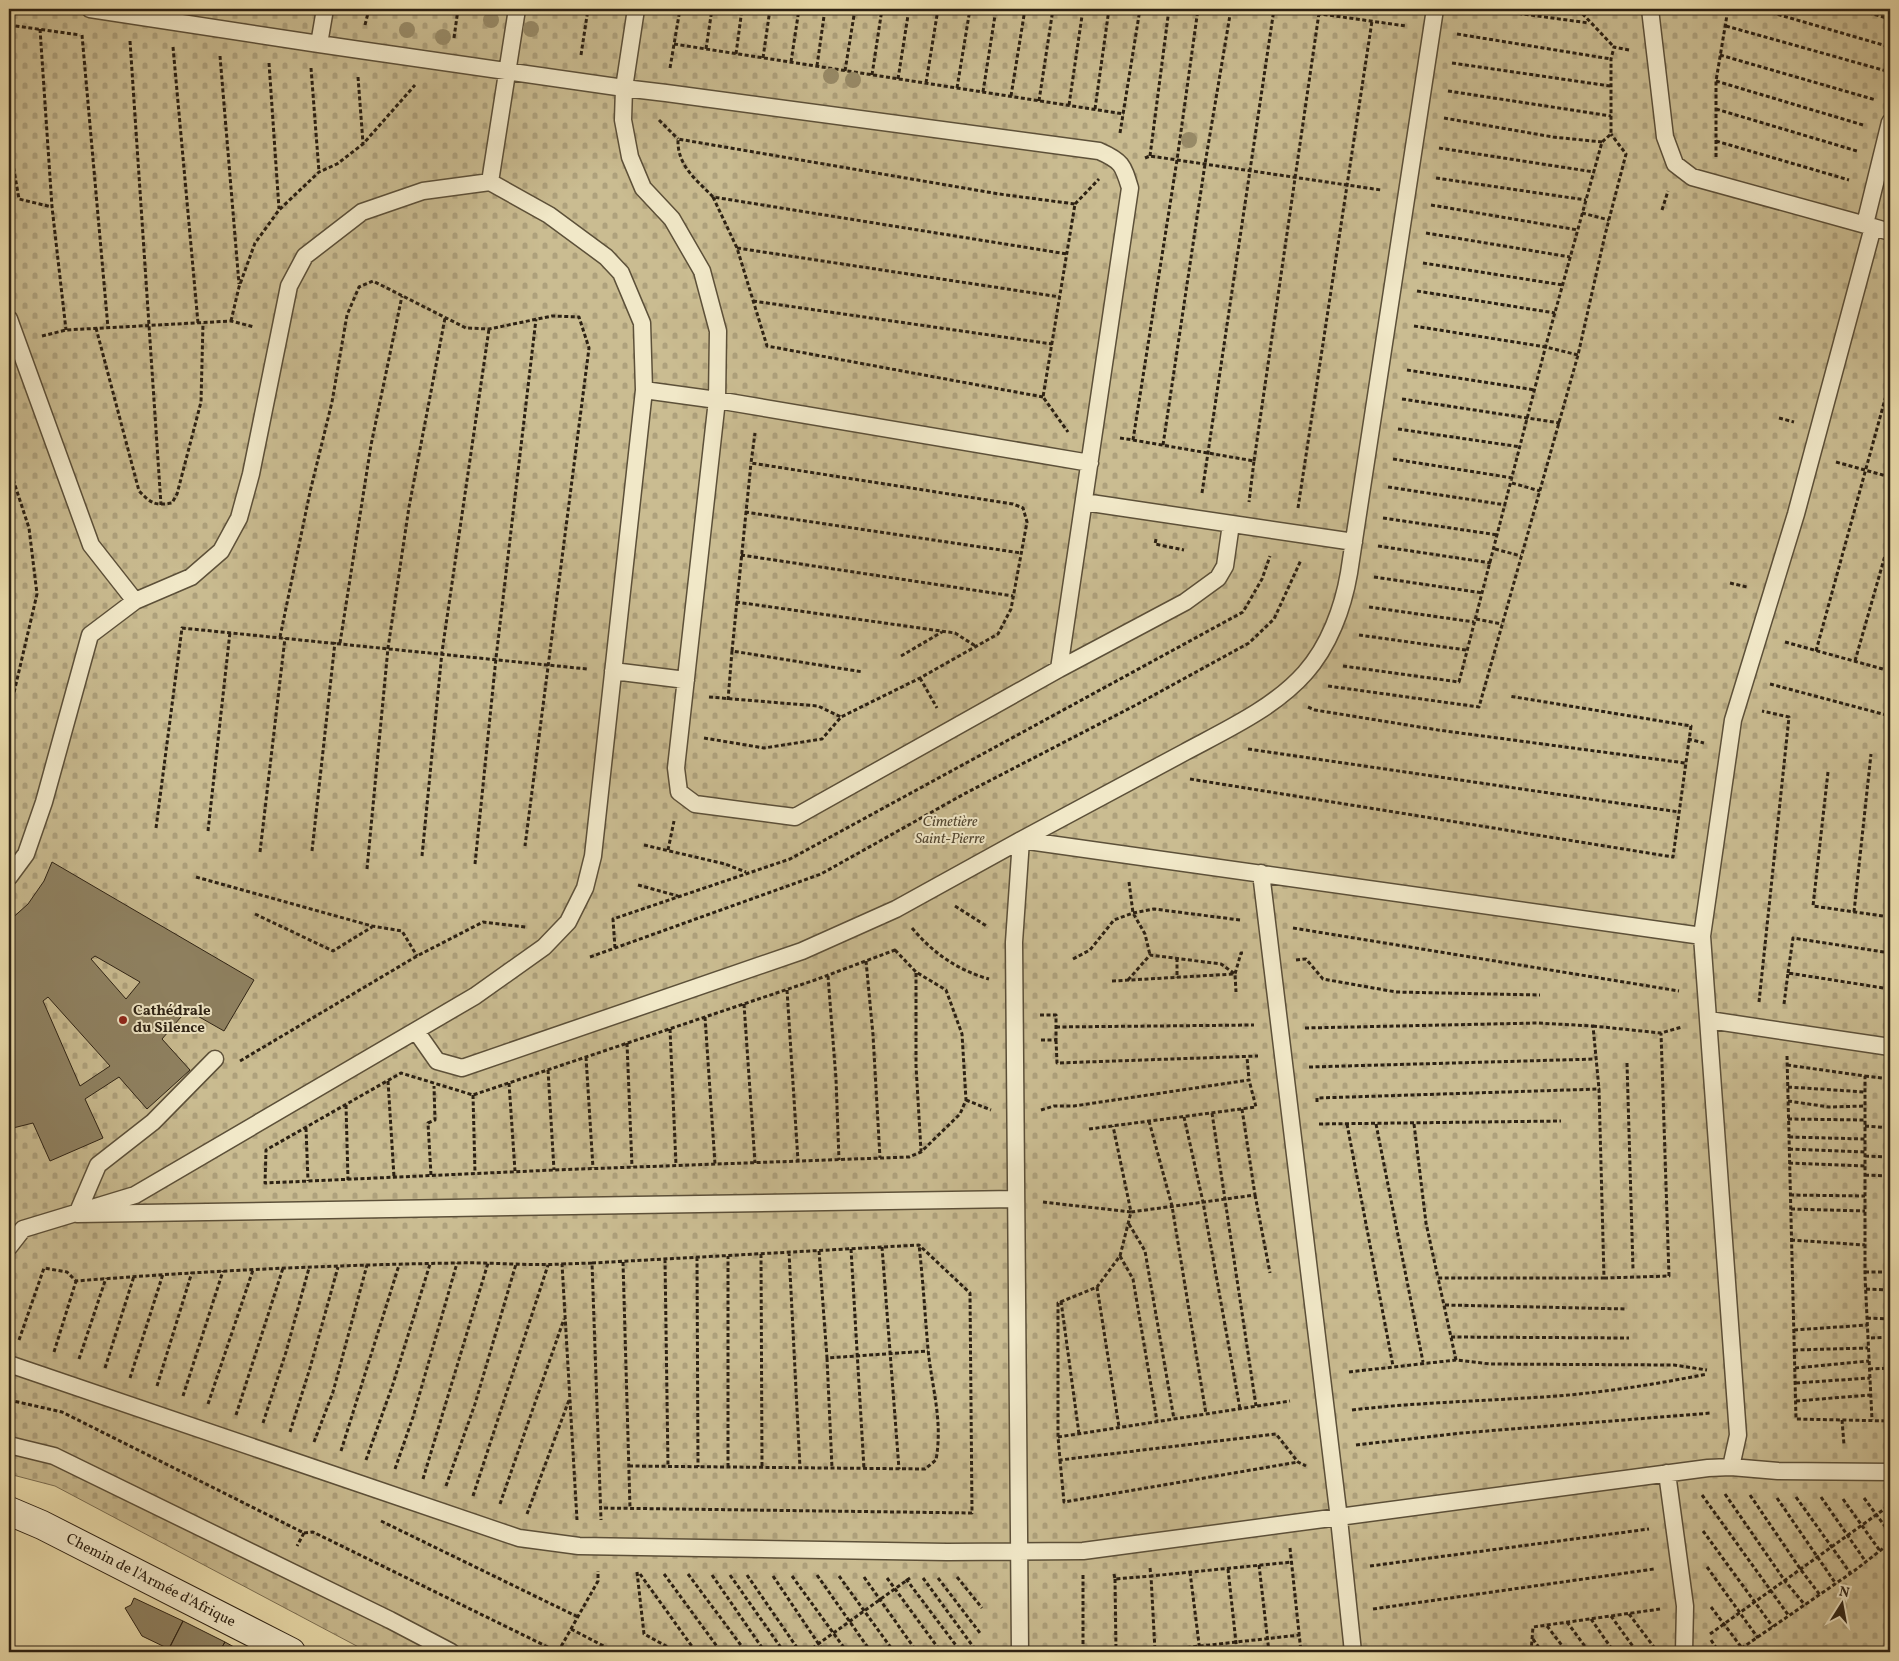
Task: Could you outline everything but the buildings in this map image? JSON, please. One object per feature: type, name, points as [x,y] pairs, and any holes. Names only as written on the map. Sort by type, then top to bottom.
[{"type":"street","name":"Chemin de l'Armée d'Afrique","points":[[9,1511],[51,1530],[291,1652]]},
{"type":"lane","points":[[90,9],[666,94],[1099,152],[1116,160],[1124,167],[1130,188],[1059,669]]},
{"type":"lane","points":[[319,44],[325,9]]},
{"type":"lane","points":[[490,182],[517,9]]},
{"type":"lane","points":[[636,9],[624,88],[623,120],[630,157],[643,188],[672,219],[702,271],[718,331],[717,400],[676,768],[680,794],[695,804],[795,817],[1059,669],[1186,602],[1218,578],[1225,566],[1238,525]]},
{"type":"lane","points":[[416,1031],[437,1060],[462,1068],[802,952],[896,908],[1233,726],[1281,693],[1305,673],[1331,631],[1342,602],[1349,573],[1435,9]]},
{"type":"lane","points":[[1650,9],[1665,137],[1675,164],[1692,177],[1890,232]]},
{"type":"lane","points":[[1731,1467],[1738,1435],[1736,1411],[1726,1371],[1709,1020],[1702,936],[1733,720],[1812,455],[1869,225],[1874,187],[1889,127]]},
{"type":"lane","points":[[9,877],[26,854],[44,802],[90,635],[135,601],[191,577],[221,551],[239,518],[251,474],[288,286],[305,256],[362,212],[423,191],[490,182],[548,214],[606,257],[621,273],[642,323],[644,390],[593,856],[585,888],[568,922],[544,947],[475,996],[135,1195],[77,1214],[16,1228],[9,1247]]},
{"type":"lane","points":[[9,320],[91,545],[135,601]]},
{"type":"lane","points":[[644,390],[717,400],[1090,463]]},
{"type":"lane","points":[[1084,502],[1354,542]]},
{"type":"lane","points":[[614,671],[686,686]]},
{"type":"lane","points":[[1021,840],[1702,936]]},
{"type":"lane","points":[[1020,1652],[1014,942],[1021,840]]},
{"type":"lane","points":[[1261,873],[1335,1481],[1353,1652]]},
{"type":"lane","points":[[1709,1020],[1890,1047]]},
{"type":"lane","points":[[77,1214],[98,1165],[153,1122],[215,1059]]},
{"type":"lane","points":[[77,1214],[1015,1199]]},
{"type":"lane","points":[[10,1364],[47,1378],[97,1392],[332,1476],[519,1538],[579,1546],[845,1550],[943,1554],[1083,1551],[1339,1519],[1708,1468],[1731,1467],[1778,1471],[1890,1472]]},
{"type":"lane","points":[[9,1445],[54,1456],[285,1568],[451,1652]]},
{"type":"lane","points":[[1667,1473],[1685,1606],[1684,1652]]},
{"type":"path","points":[[448,9],[458,9]]},
{"type":"path","points":[[577,81],[588,9]]},
{"type":"path","points":[[666,94],[680,9]]},
{"type":"path","points":[[706,49],[712,9]]},
{"type":"path","points":[[736,54],[742,9]]},
{"type":"path","points":[[763,58],[770,9]]},
{"type":"path","points":[[791,62],[799,9]]},
{"type":"path","points":[[817,66],[825,9]]},
{"type":"path","points":[[845,71],[855,9]]},
{"type":"path","points":[[872,75],[882,9]]},
{"type":"path","points":[[898,79],[909,9]]},
{"type":"path","points":[[926,83],[938,9]]},
{"type":"path","points":[[957,88],[970,9]]},
{"type":"path","points":[[983,92],[996,9]]},
{"type":"path","points":[[1011,96],[1024,9]]},
{"type":"path","points":[[1039,101],[1053,9]]},
{"type":"path","points":[[1069,105],[1083,9]]},
{"type":"path","points":[[1095,109],[1109,9]]},
{"type":"path","points":[[1043,397],[1075,204],[1116,160],[1140,9]]},
{"type":"path","points":[[1169,9],[1150,156],[1346,185],[1578,230]]},
{"type":"path","points":[[1133,440],[1177,160],[1198,9]]},
{"type":"path","points":[[1163,445],[1205,164],[1231,9]]},
{"type":"path","points":[[1198,519],[1274,9]]},
{"type":"path","points":[[1486,9],[1589,23]]},
{"type":"path","points":[[1578,9],[1589,23],[1614,47],[1632,50],[1654,46]]},
{"type":"path","points":[[1716,184],[1716,81],[1728,9]]},
{"type":"path","points":[[1759,9],[1890,47]]},
{"type":"path","points":[[1856,9],[1890,19]]},
{"type":"path","points":[[1238,525],[1254,461],[1319,13]]},
{"type":"path","points":[[590,957],[821,874],[964,794],[1134,706],[1249,643],[1274,619],[1302,559],[1301,534],[1346,185],[1372,21]]},
{"type":"path","points":[[1726,26],[1890,72]]},
{"type":"path","points":[[40,29],[52,207],[66,330],[231,321],[279,332]]},
{"type":"path","points":[[82,35],[108,328]]},
{"type":"path","points":[[130,41],[161,505]]},
{"type":"path","points":[[674,44],[1124,114]]},
{"type":"path","points":[[173,46],[198,323]]},
{"type":"path","points":[[1295,681],[1479,707],[1560,423],[1626,154],[1611,134],[1610,86],[1614,47]]},
{"type":"path","points":[[220,52],[239,287]]},
{"type":"path","points":[[1720,55],[1881,101]]},
{"type":"path","points":[[269,58],[279,210]]},
{"type":"path","points":[[1448,62],[1610,86]]},
{"type":"path","points":[[311,64],[319,172]]},
{"type":"path","points":[[358,70],[363,144]]},
{"type":"path","points":[[1716,81],[1889,127]]},
{"type":"path","points":[[231,321],[239,287],[255,242],[279,210],[319,172],[337,164],[363,144],[416,84]]},
{"type":"path","points":[[1423,87],[1612,116]]},
{"type":"path","points":[[1716,109],[1880,158]]},
{"type":"path","points":[[1419,114],[1552,137],[1602,142]]},
{"type":"path","points":[[1313,661],[1459,682],[1582,213],[1602,142],[1611,134]]},
{"type":"path","points":[[1075,204],[999,194],[678,139],[677,153],[684,168],[713,197],[738,248],[767,346],[1043,397],[1090,463]]},
{"type":"path","points":[[1716,141],[1874,187]]},
{"type":"path","points":[[9,142],[19,199],[52,207]]},
{"type":"path","points":[[1414,144],[1594,172]]},
{"type":"path","points":[[1410,174],[1586,200]]},
{"type":"path","points":[[713,197],[1067,254]]},
{"type":"path","points":[[1582,213],[1609,220]]},
{"type":"path","points":[[1401,229],[1570,257]]},
{"type":"path","points":[[738,248],[1060,297]]},
{"type":"path","points":[[1397,258],[1563,285]]},
{"type":"path","points":[[280,637],[310,492],[332,402],[347,315],[359,287],[373,281],[466,328],[489,330],[552,316],[578,316],[589,348],[525,846]]},
{"type":"path","points":[[1392,288],[1555,313]]},
{"type":"path","points":[[340,643],[371,445],[402,296]]},
{"type":"path","points":[[753,301],[1052,344]]},
{"type":"path","points":[[367,869],[388,648],[409,507],[445,318]]},
{"type":"path","points":[[475,864],[496,658],[536,319]]},
{"type":"path","points":[[1387,322],[1546,347],[1578,355]]},
{"type":"path","points":[[96,328],[139,491],[151,503],[161,505],[172,503],[178,494],[201,402],[203,323]]},
{"type":"path","points":[[422,856],[442,652],[489,330]]},
{"type":"path","points":[[1381,366],[1535,390]]},
{"type":"path","points":[[1816,651],[1890,382]]},
{"type":"path","points":[[1376,395],[1560,423]]},
{"type":"path","points":[[728,700],[745,512],[759,408]]},
{"type":"path","points":[[1372,425],[1521,447]]},
{"type":"path","points":[[1094,434],[1254,461]]},
{"type":"path","points":[[1367,455],[1513,478]]},
{"type":"path","points":[[1812,455],[1890,477]]},
{"type":"path","points":[[680,734],[764,748],[822,739],[841,717],[920,678],[998,634],[1011,609],[1027,522],[1023,508],[1013,504],[751,463]]},
{"type":"path","points":[[9,467],[29,528],[37,594],[9,714]]},
{"type":"path","points":[[1512,483],[1540,491]]},
{"type":"path","points":[[1363,484],[1506,506]]},
{"type":"path","points":[[745,512],[1021,553]]},
{"type":"path","points":[[1358,513],[1498,535]]},
{"type":"path","points":[[614,948],[613,919],[746,872],[790,859],[1243,612],[1262,579],[1276,531]]},
{"type":"path","points":[[1855,662],[1890,538]]},
{"type":"path","points":[[1354,542],[1490,563]]},
{"type":"path","points":[[1495,549],[1521,556]]},
{"type":"path","points":[[741,555],[1013,596]]},
{"type":"path","points":[[1349,573],[1483,593]]},
{"type":"path","points":[[736,602],[955,633],[977,647]]},
{"type":"path","points":[[1342,602],[1502,624]]},
{"type":"path","points":[[156,828],[182,628],[442,652],[614,671]]},
{"type":"path","points":[[1331,631],[1466,650]]},
{"type":"path","points":[[208,831],[230,632]]},
{"type":"path","points":[[901,656],[942,632]]},
{"type":"path","points":[[1759,635],[1890,671]]},
{"type":"path","points":[[260,852],[285,638]]},
{"type":"path","points":[[312,851],[335,642]]},
{"type":"path","points":[[732,651],[863,672]]},
{"type":"path","points":[[920,678],[929,695]]},
{"type":"path","points":[[1746,678],[1890,716]]},
{"type":"path","points":[[686,686],[728,700],[818,706],[841,717]]},
{"type":"path","points":[[1281,693],[1315,710],[1438,730],[1685,763]]},
{"type":"path","points":[[1147,772],[1673,857],[1690,726],[1509,696]]},
{"type":"path","points":[[1738,706],[1789,717],[1756,1027]]},
{"type":"path","points":[[1203,742],[1679,812]]},
{"type":"path","points":[[1854,912],[1871,754]]},
{"type":"path","points":[[1828,772],[1813,906],[1890,917]]},
{"type":"path","points":[[644,845],[726,864],[746,872]]},
{"type":"path","points":[[1125,854],[1133,913],[1145,934],[1150,955]]},
{"type":"path","points":[[196,877],[372,926],[402,931],[417,956]]},
{"type":"path","points":[[638,884],[678,896]]},
{"type":"path","points":[[929,890],[1014,942]]},
{"type":"path","points":[[896,908],[926,945],[958,968],[1014,986]]},
{"type":"path","points":[[1073,959],[1090,950],[1114,920],[1133,913],[1154,909],[1267,924],[1707,996]]},
{"type":"path","points":[[255,914],[333,951],[372,926]]},
{"type":"path","points":[[201,1074],[224,1071],[417,956],[483,922],[559,931]]},
{"type":"path","points":[[1890,953],[1793,938],[1788,973],[1784,1032],[1788,1086],[1796,1419],[1890,1421]]},
{"type":"path","points":[[895,950],[916,972],[946,990],[962,1034],[966,1100],[960,1114],[922,1152],[909,1157],[515,1171],[265,1183],[266,1150],[401,1073],[473,1095],[828,976],[866,961],[895,950]]},
{"type":"path","points":[[1236,992],[1235,974],[1241,953],[1271,959],[1306,959],[1322,979],[1396,992],[1540,995]]},
{"type":"path","points":[[1150,955],[1221,964],[1235,974]]},
{"type":"path","points":[[1127,981],[1150,955]]},
{"type":"path","points":[[1177,958],[1177,978]]},
{"type":"path","points":[[866,961],[880,1158]]},
{"type":"path","points":[[916,972],[916,1066],[922,1152]]},
{"type":"path","points":[[1788,973],[1890,989]]},
{"type":"path","points":[[1112,981],[1235,974]]},
{"type":"path","points":[[828,976],[836,1079],[839,1160]]},
{"type":"path","points":[[788,989],[798,1161]]},
{"type":"path","points":[[744,1004],[755,1162]]},
{"type":"path","points":[[705,1017],[715,1164]]},
{"type":"path","points":[[1056,1027],[1279,1027],[1537,1022],[1661,1033],[1709,1020]]},
{"type":"path","points":[[1593,1026],[1598,1089],[1604,1278]]},
{"type":"path","points":[[670,1029],[676,1165]]},
{"type":"path","points":[[1438,1278],[1669,1276],[1661,1033]]},
{"type":"path","points":[[1056,1040],[1057,1063],[1247,1057],[1284,1062],[1596,1059]]},
{"type":"path","points":[[627,1043],[632,1167]]},
{"type":"path","points":[[586,1057],[593,1168]]},
{"type":"path","points":[[1089,1129],[1256,1107],[1249,1080],[1247,1057]]},
{"type":"path","points":[[1627,1063],[1633,1269]]},
{"type":"path","points":[[1787,1065],[1890,1079]]},
{"type":"path","points":[[548,1070],[554,1170]]},
{"type":"path","points":[[1865,1076],[1865,1272],[1872,1420]]},
{"type":"path","points":[[966,1100],[1015,1119],[1054,1106],[1074,1106],[1249,1080]]},
{"type":"path","points":[[388,1081],[394,1177]]},
{"type":"path","points":[[431,1175],[428,1123],[435,1120],[434,1083]]},
{"type":"path","points":[[509,1083],[515,1171]]},
{"type":"path","points":[[1788,1086],[1864,1092]]},
{"type":"path","points":[[1318,1107],[1317,1098],[1598,1089]]},
{"type":"path","points":[[473,1095],[475,1174]]},
{"type":"path","points":[[1788,1101],[1829,1107],[1864,1106]]},
{"type":"path","points":[[346,1105],[348,1180]]},
{"type":"path","points":[[1242,1109],[1270,1273]]},
{"type":"path","points":[[1212,1113],[1227,1198],[1256,1406]]},
{"type":"path","points":[[1184,1116],[1203,1202],[1240,1409]]},
{"type":"path","points":[[1318,1116],[1319,1132]]},
{"type":"path","points":[[1788,1119],[1865,1120]]},
{"type":"path","points":[[1149,1121],[1172,1206],[1206,1414]]},
{"type":"path","points":[[1318,1124],[1561,1121]]},
{"type":"path","points":[[1347,1124],[1393,1366]]},
{"type":"path","points":[[1376,1124],[1423,1362]]},
{"type":"path","points":[[1414,1124],[1426,1223],[1456,1360]]},
{"type":"path","points":[[1113,1126],[1131,1212],[1120,1256],[1097,1287],[1058,1303],[1058,1436],[1064,1502],[1298,1462]]},
{"type":"path","points":[[1865,1126],[1890,1128]]},
{"type":"path","points":[[306,1128],[308,1181]]},
{"type":"path","points":[[1789,1137],[1865,1139]]},
{"type":"path","points":[[1789,1149],[1890,1157]]},
{"type":"path","points":[[1789,1163],[1865,1166]]},
{"type":"path","points":[[1865,1175],[1890,1176]]},
{"type":"path","points":[[1015,1199],[1131,1212],[1255,1194]]},
{"type":"path","points":[[1790,1195],[1865,1196]]},
{"type":"path","points":[[1791,1210],[1865,1211]]},
{"type":"path","points":[[1128,1224],[1145,1251],[1174,1419]]},
{"type":"path","points":[[1791,1240],[1866,1245]]},
{"type":"path","points":[[629,1466],[924,1469],[936,1460],[940,1438],[938,1406],[928,1351],[919,1245]]},
{"type":"path","points":[[10,1364],[44,1268],[67,1272],[76,1280],[283,1268],[457,1263],[548,1265],[623,1262],[919,1245],[970,1294],[972,1513],[601,1508]]},
{"type":"path","points":[[882,1247],[899,1468]]},
{"type":"path","points":[[851,1249],[864,1469]]},
{"type":"path","points":[[819,1251],[827,1358],[832,1468]]},
{"type":"path","points":[[789,1252],[800,1468]]},
{"type":"path","points":[[761,1254],[762,1468]]},
{"type":"path","points":[[728,1256],[728,1467]]},
{"type":"path","points":[[1120,1256],[1133,1279],[1157,1421]]},
{"type":"path","points":[[697,1257],[698,1467]]},
{"type":"path","points":[[665,1259],[668,1466]]},
{"type":"path","points":[[623,1262],[630,1508]]},
{"type":"path","points":[[387,1494],[413,1417],[457,1263]]},
{"type":"path","points":[[416,1503],[488,1263]]},
{"type":"path","points":[[9,1400],[62,1412],[304,1533],[313,1532],[558,1652],[598,1581],[601,1508],[592,1263]]},
{"type":"path","points":[[358,1484],[393,1384],[430,1264]]},
{"type":"path","points":[[438,1510],[475,1404],[516,1264]]},
{"type":"path","points":[[562,1264],[579,1546]]},
{"type":"path","points":[[332,1476],[398,1265]]},
{"type":"path","points":[[466,1520],[548,1265]]},
{"type":"path","points":[[305,1466],[332,1392],[367,1266]]},
{"type":"path","points":[[281,1458],[310,1368],[338,1267]]},
{"type":"path","points":[[229,1439],[283,1268]]},
{"type":"path","points":[[254,1448],[286,1352],[309,1268]]},
{"type":"path","points":[[200,1429],[253,1270]]},
{"type":"path","points":[[175,1420],[223,1271]]},
{"type":"path","points":[[150,1412],[192,1272]]},
{"type":"path","points":[[1865,1272],[1890,1272]]},
{"type":"path","points":[[122,1402],[163,1274]]},
{"type":"path","points":[[97,1392],[134,1276]]},
{"type":"path","points":[[70,1384],[106,1278]]},
{"type":"path","points":[[47,1378],[76,1280]]},
{"type":"path","points":[[1097,1287],[1120,1428]]},
{"type":"path","points":[[1866,1289],[1890,1290]]},
{"type":"path","points":[[1061,1301],[1079,1434]]},
{"type":"path","points":[[1445,1305],[1627,1309]]},
{"type":"path","points":[[492,1529],[564,1317]]},
{"type":"path","points":[[1867,1318],[1890,1319]]},
{"type":"path","points":[[1794,1330],[1868,1325]]},
{"type":"path","points":[[1451,1337],[1629,1338]]},
{"type":"path","points":[[1871,1338],[1890,1338]]},
{"type":"path","points":[[1794,1350],[1868,1348]]},
{"type":"path","points":[[827,1358],[928,1351]]},
{"type":"path","points":[[1349,1372],[1423,1362],[1456,1360],[1490,1364],[1674,1365],[1726,1371]]},
{"type":"path","points":[[1795,1368],[1869,1361]]},
{"type":"path","points":[[1347,1362],[1350,1381]]},
{"type":"path","points":[[1870,1369],[1890,1368]]},
{"type":"path","points":[[1352,1410],[1409,1403],[1558,1396],[1656,1384],[1726,1371]]},
{"type":"path","points":[[1796,1384],[1870,1378]]},
{"type":"path","points":[[1796,1401],[1870,1394]]},
{"type":"path","points":[[519,1538],[544,1464],[570,1398]]},
{"type":"path","points":[[1352,1400],[1353,1419]]},
{"type":"path","points":[[1058,1436],[1290,1401]]},
{"type":"path","points":[[1356,1446],[1462,1433],[1736,1411]]},
{"type":"path","points":[[1060,1460],[1276,1434],[1298,1462],[1335,1481],[1355,1472],[1355,1437]]},
{"type":"path","points":[[1731,1467],[1800,1570],[1820,1595]]},
{"type":"path","points":[[1708,1468],[1785,1581],[1805,1605]]},
{"type":"path","points":[[1758,1469],[1836,1584]]},
{"type":"path","points":[[1686,1471],[1770,1592],[1789,1616]]},
{"type":"path","points":[[1778,1471],[1851,1574]]},
{"type":"path","points":[[1804,1471],[1866,1562]]},
{"type":"path","points":[[1824,1472],[1880,1551]]},
{"type":"path","points":[[1846,1472],[1890,1533]]},
{"type":"path","points":[[1719,1652],[1708,1635],[1890,1505]]},
{"type":"path","points":[[1344,1569],[1690,1515],[1773,1627]]},
{"type":"path","points":[[378,1520],[578,1616]]},
{"type":"path","points":[[1288,1525],[1302,1652]]},
{"type":"path","points":[[285,1568],[304,1533]]},
{"type":"path","points":[[1147,1543],[1151,1576],[1155,1650]]},
{"type":"path","points":[[1736,1652],[1851,1574],[1890,1543]]},
{"type":"path","points":[[645,1547],[721,1652]]},
{"type":"path","points":[[1112,1547],[1115,1579],[1116,1651]]},
{"type":"path","points":[[668,1548],[746,1652]]},
{"type":"path","points":[[693,1548],[765,1652]]},
{"type":"path","points":[[711,1548],[784,1652]]},
{"type":"path","points":[[728,1548],[800,1652]]},
{"type":"path","points":[[755,1549],[824,1652]]},
{"type":"path","points":[[772,1549],[847,1652]]},
{"type":"path","points":[[798,1549],[871,1652]]},
{"type":"path","points":[[820,1550],[894,1652]]},
{"type":"path","points":[[845,1550],[917,1652]]},
{"type":"path","points":[[869,1551],[894,1589],[942,1652]]},
{"type":"path","points":[[887,1551],[961,1652]]},
{"type":"path","points":[[1083,1551],[1083,1651],[1164,1651],[1300,1635]]},
{"type":"path","points":[[1349,1612],[1678,1557],[1696,1552],[1758,1638]]},
{"type":"path","points":[[806,1652],[943,1554],[982,1608]]},
{"type":"path","points":[[1115,1579],[1292,1562]]},
{"type":"path","points":[[928,1564],[980,1633]]},
{"type":"path","points":[[1259,1565],[1270,1652]]},
{"type":"path","points":[[1228,1569],[1237,1652]]},
{"type":"path","points":[[677,1652],[644,1634],[636,1570],[696,1652]]},
{"type":"path","points":[[918,1572],[977,1652]]},
{"type":"path","points":[[1190,1572],[1200,1652]]},
{"type":"path","points":[[1682,1588],[1699,1593],[1726,1623],[1742,1648]]},
{"type":"path","points":[[1531,1652],[1533,1627],[1685,1606]]},
{"type":"path","points":[[1629,1613],[1658,1652]]},
{"type":"path","points":[[1611,1616],[1637,1652]]},
{"type":"path","points":[[1591,1619],[1614,1652]]},
{"type":"path","points":[[1567,1622],[1589,1652]]},
{"type":"path","points":[[1546,1625],[1567,1652]]},
{"type":"path","points":[[571,1629],[616,1652]]},
{"type":"path","points":[[1532,1639],[1542,1652]]},
{"type":"green space","name":"Cimetière Saint-Pierre","points":[[9,9],[1890,9],[1890,1652],[368,1652],[55,1486],[9,1474]]},
{"type":"place","name":"Cathédrale du Silence","points":[[123,1020]]}]
